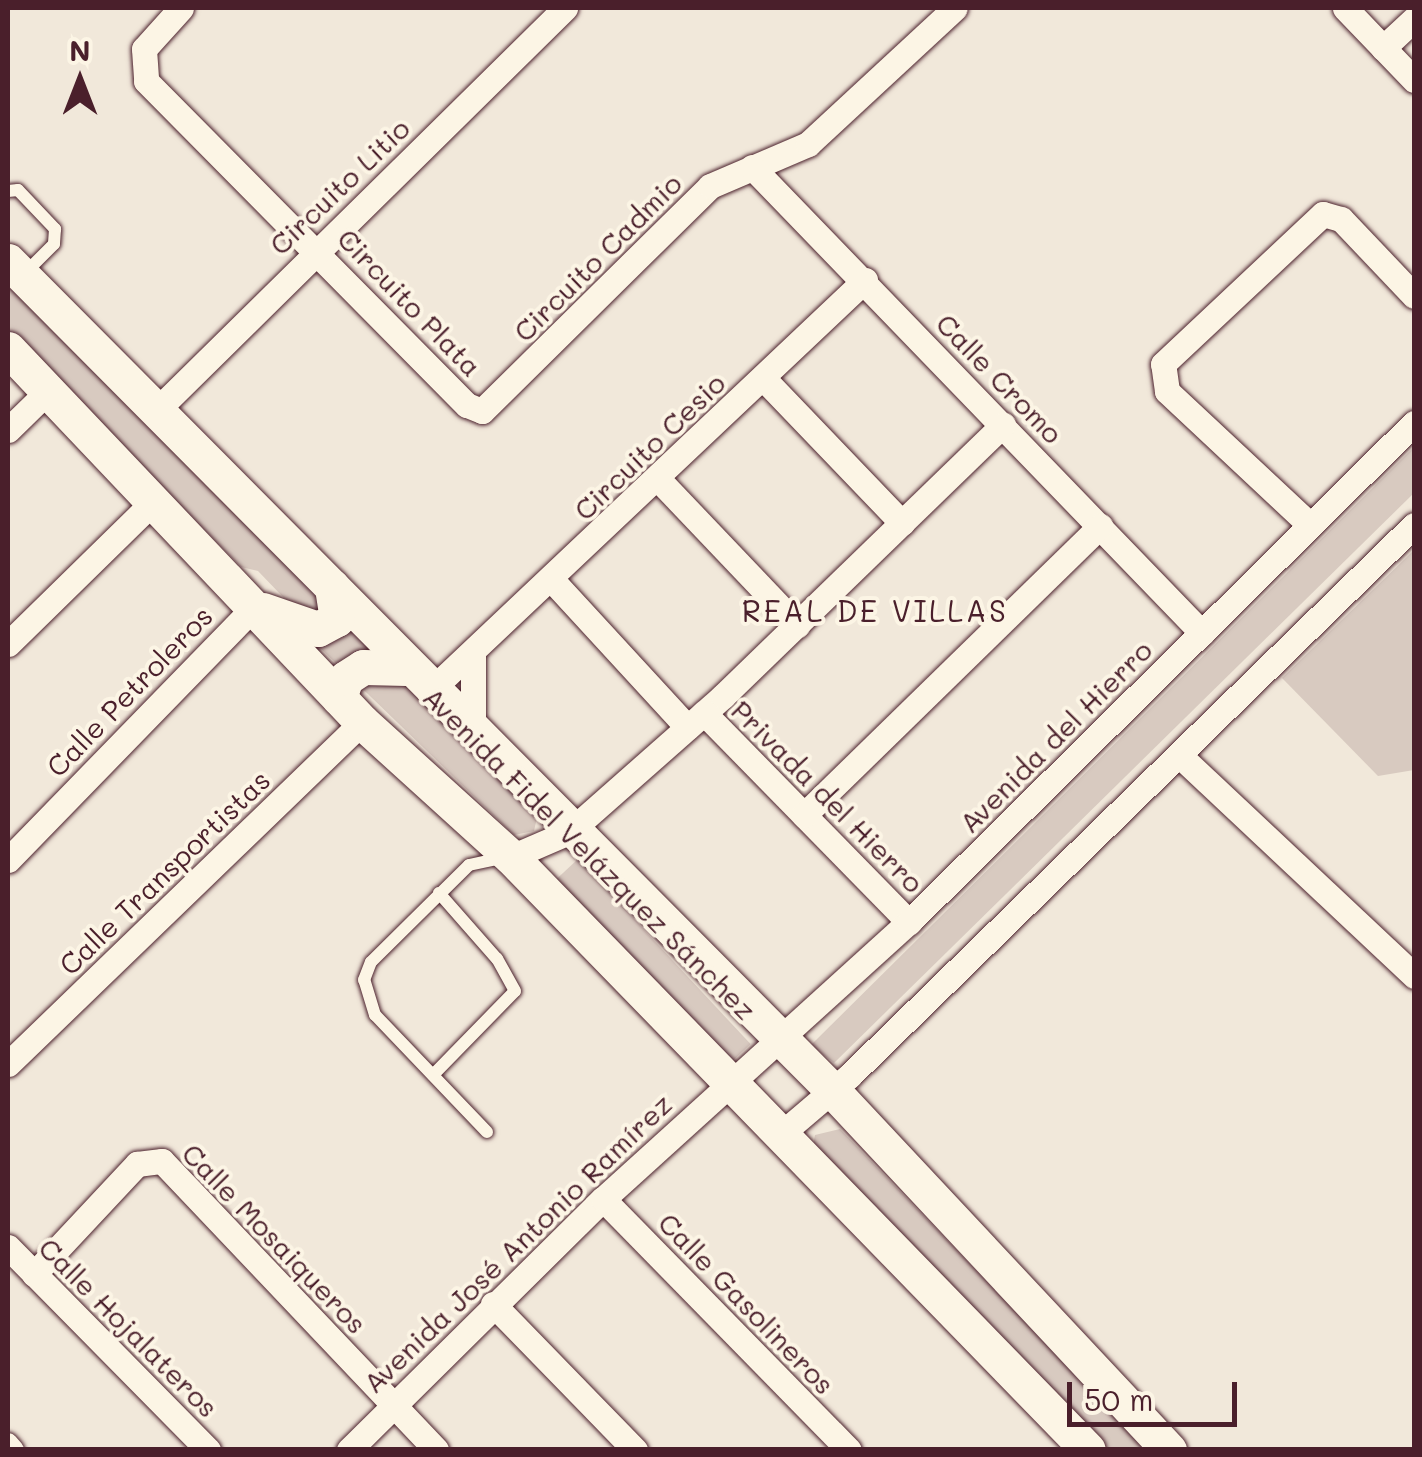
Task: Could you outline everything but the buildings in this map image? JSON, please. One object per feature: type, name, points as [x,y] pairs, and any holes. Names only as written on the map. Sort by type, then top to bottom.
[{"type":"main road","name":"Avenida Fidel Velázquez Sánchez","points":[[15,268],[332,586],[417,680],[778,1042],[833,1091],[1169,1450]]},
{"type":"main road","points":[[8,349],[351,710],[511,857],[1088,1450]]},
{"type":"main road","points":[[252,608],[318,630],[337,619],[332,586]]},
{"type":"main road","points":[[351,710],[346,678],[363,667],[417,680]]},
{"type":"street","name":"Circuito Plata","points":[[181,8],[151,37],[140,60],[146,81],[476,410]]},
{"type":"street","name":"Circuito Litio","points":[[158,410],[565,8]]},
{"type":"street","name":"Circuito Cadmio","points":[[476,410],[488,409],[710,186],[808,144],[955,8]]},
{"type":"street","points":[[1345,8],[1414,80]]},
{"type":"street","points":[[1383,48],[1414,19]]},
{"type":"street","name":"Calle Cromo","points":[[752,167],[1202,633]]},
{"type":"street","points":[[1310,525],[1167,391],[1163,364],[1322,214],[1340,218],[1414,296]]},
{"type":"street","name":"Circuito Cesio","points":[[417,680],[473,652],[864,280]]},
{"type":"street","points":[[763,378],[902,523]]},
{"type":"street","points":[[8,430],[48,391]]},
{"type":"street","name":"Avenida del Hierro","points":[[728,1082],[778,1042],[909,922],[1414,422]]},
{"type":"street","points":[[511,857],[569,832],[696,720],[1003,425]]},
{"type":"street","points":[[658,479],[797,624]]},
{"type":"street","points":[[8,644],[154,501]]},
{"type":"street","points":[[780,1134],[833,1091],[1414,525]]},
{"type":"street","points":[[804,814],[1100,526]]},
{"type":"street","name":"Privada del Hierro","points":[[552,580],[696,720],[804,814],[909,922]]},
{"type":"street","name":"Calle Petroleros","points":[[8,860],[252,608]]},
{"type":"street","points":[[473,652],[473,733]]},
{"type":"street","name":"Calle Transportistas","points":[[8,1064],[351,710]]},
{"type":"street","points":[[1179,755],[1414,974]]},
{"type":"street","name":"Avenida José Antonio Ramírez","points":[[349,1450],[494,1304],[728,1082]]},
{"type":"street","name":"Calle Mosaiqueros","points":[[34,1274],[136,1164],[153,1159],[170,1166],[436,1450]]},
{"type":"street","name":"Calle Gasolineros","points":[[603,1199],[849,1450]]},
{"type":"street","name":"Calle Hojalateros","points":[[8,1247],[208,1450]]},
{"type":"street","points":[[494,1304],[634,1450]]},
{"type":"street","points":[[8,1443],[14,1450]]},
{"type":"lane","points":[[8,191],[18,190],[55,229],[54,244],[15,268]]},
{"type":"lane","points":[[487,1132],[375,1015],[364,980],[370,962],[469,866],[511,857]]},
{"type":"lane","points":[[433,1076],[489,1025],[515,990],[497,959],[439,893]]},
{"type":"shaded area","points":[[8,281],[322,600],[320,620],[307,622],[258,571],[241,567],[8,330]]},
{"type":"shaded area","points":[[1414,447],[1414,493],[834,1063],[811,1045]]},
{"type":"shaded area","points":[[1414,550],[1414,770],[1378,776],[1282,678]]},
{"type":"shaded area","points":[[347,623],[538,813],[534,831],[514,835],[314,642]]},
{"type":"shaded area","points":[[578,859],[751,1044],[723,1069],[551,884]]},
{"type":"shaded area","points":[[840,1129],[1148,1449],[1099,1449],[812,1151],[815,1135]]},
{"type":"district","name":"REAL DE VILLAS","points":[[875,610]]}]
